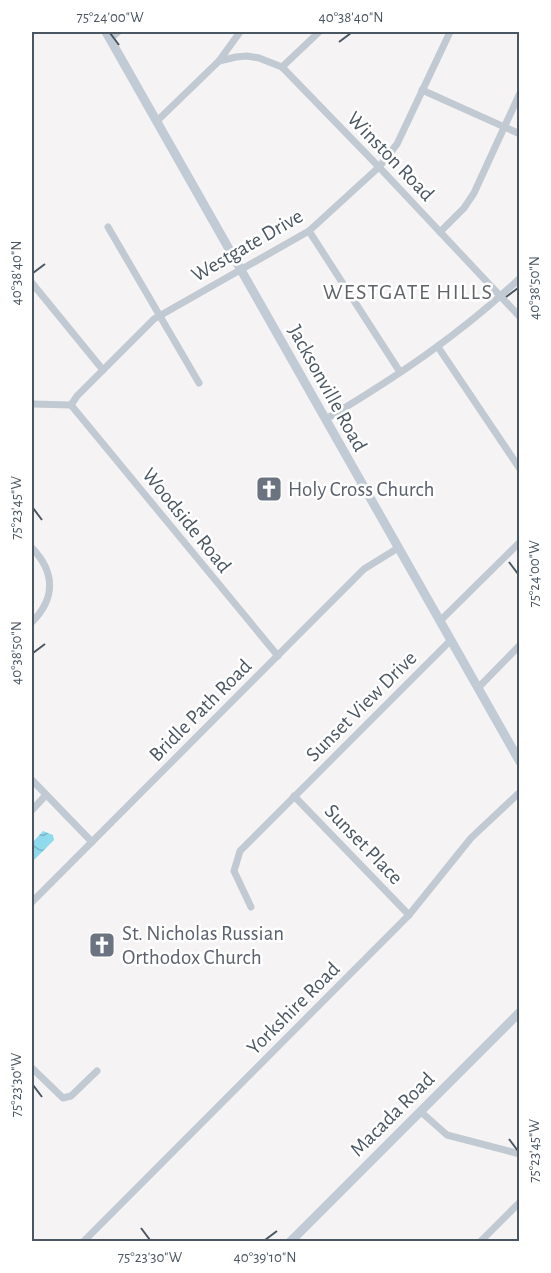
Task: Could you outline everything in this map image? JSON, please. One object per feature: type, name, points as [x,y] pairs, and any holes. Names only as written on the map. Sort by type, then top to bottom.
[{"type":"street","points":[[108,35],[118,32]]},
{"type":"street","points":[[157,121],[219,61],[240,32]]},
{"type":"street","points":[[282,68],[318,32]]},
{"type":"street","name":"Westgate Drive","points":[[72,405],[77,396],[142,329],[158,316],[309,231],[379,167],[397,144],[450,32]]},
{"type":"street","name":"Jacksonville Road","points":[[108,35],[519,762]]},
{"type":"street","name":"Winston Road","points":[[219,61],[247,56],[266,60],[282,68],[519,316]]},
{"type":"street","points":[[423,90],[519,134]]},
{"type":"street","points":[[440,232],[470,200],[519,93]]},
{"type":"street","points":[[108,227],[199,383]]},
{"type":"street","points":[[309,231],[400,372]]},
{"type":"street","points":[[326,419],[438,347],[500,297],[519,278]]},
{"type":"street","points":[[32,283],[103,370]]},
{"type":"street","points":[[438,347],[519,470]]},
{"type":"street","points":[[32,404],[72,405]]},
{"type":"street","name":"Woodside Road","points":[[72,405],[278,656]]},
{"type":"street","points":[[440,621],[519,542]]},
{"type":"street","points":[[32,548],[40,556],[50,585],[43,609],[32,622]]},
{"type":"street","name":"Bridle Path Road","points":[[32,902],[364,569],[398,548]]},
{"type":"street","name":"Sunset View Drive","points":[[251,907],[234,871],[240,851],[450,640]]},
{"type":"street","points":[[478,688],[519,645]]},
{"type":"street","points":[[32,780],[92,842]]},
{"type":"street","name":"Yorkshire Road","points":[[83,1242],[409,915],[471,838],[519,792]]},
{"type":"street","points":[[32,810],[46,795]]},
{"type":"street","name":"Sunset Place","points":[[294,796],[409,915]]},
{"type":"street","name":"Macada Road","points":[[290,1242],[519,1012]]},
{"type":"street","points":[[32,1068],[63,1098],[71,1096],[97,1071]]},
{"type":"street","points":[[420,1111],[447,1135],[519,1154]]},
{"type":"street","points":[[480,1242],[519,1202]]},
{"type":"water","points":[[43,831],[53,835],[54,840],[32,862],[32,843]]},
{"type":"place","name":"Holy Cross Church","points":[[269,489]]},
{"type":"place","name":"St. Nicholas Russian Orthodox Church","points":[[102,945]]},
{"type":"district","name":"WESTGATE HILLS","points":[[408,291]]}]
